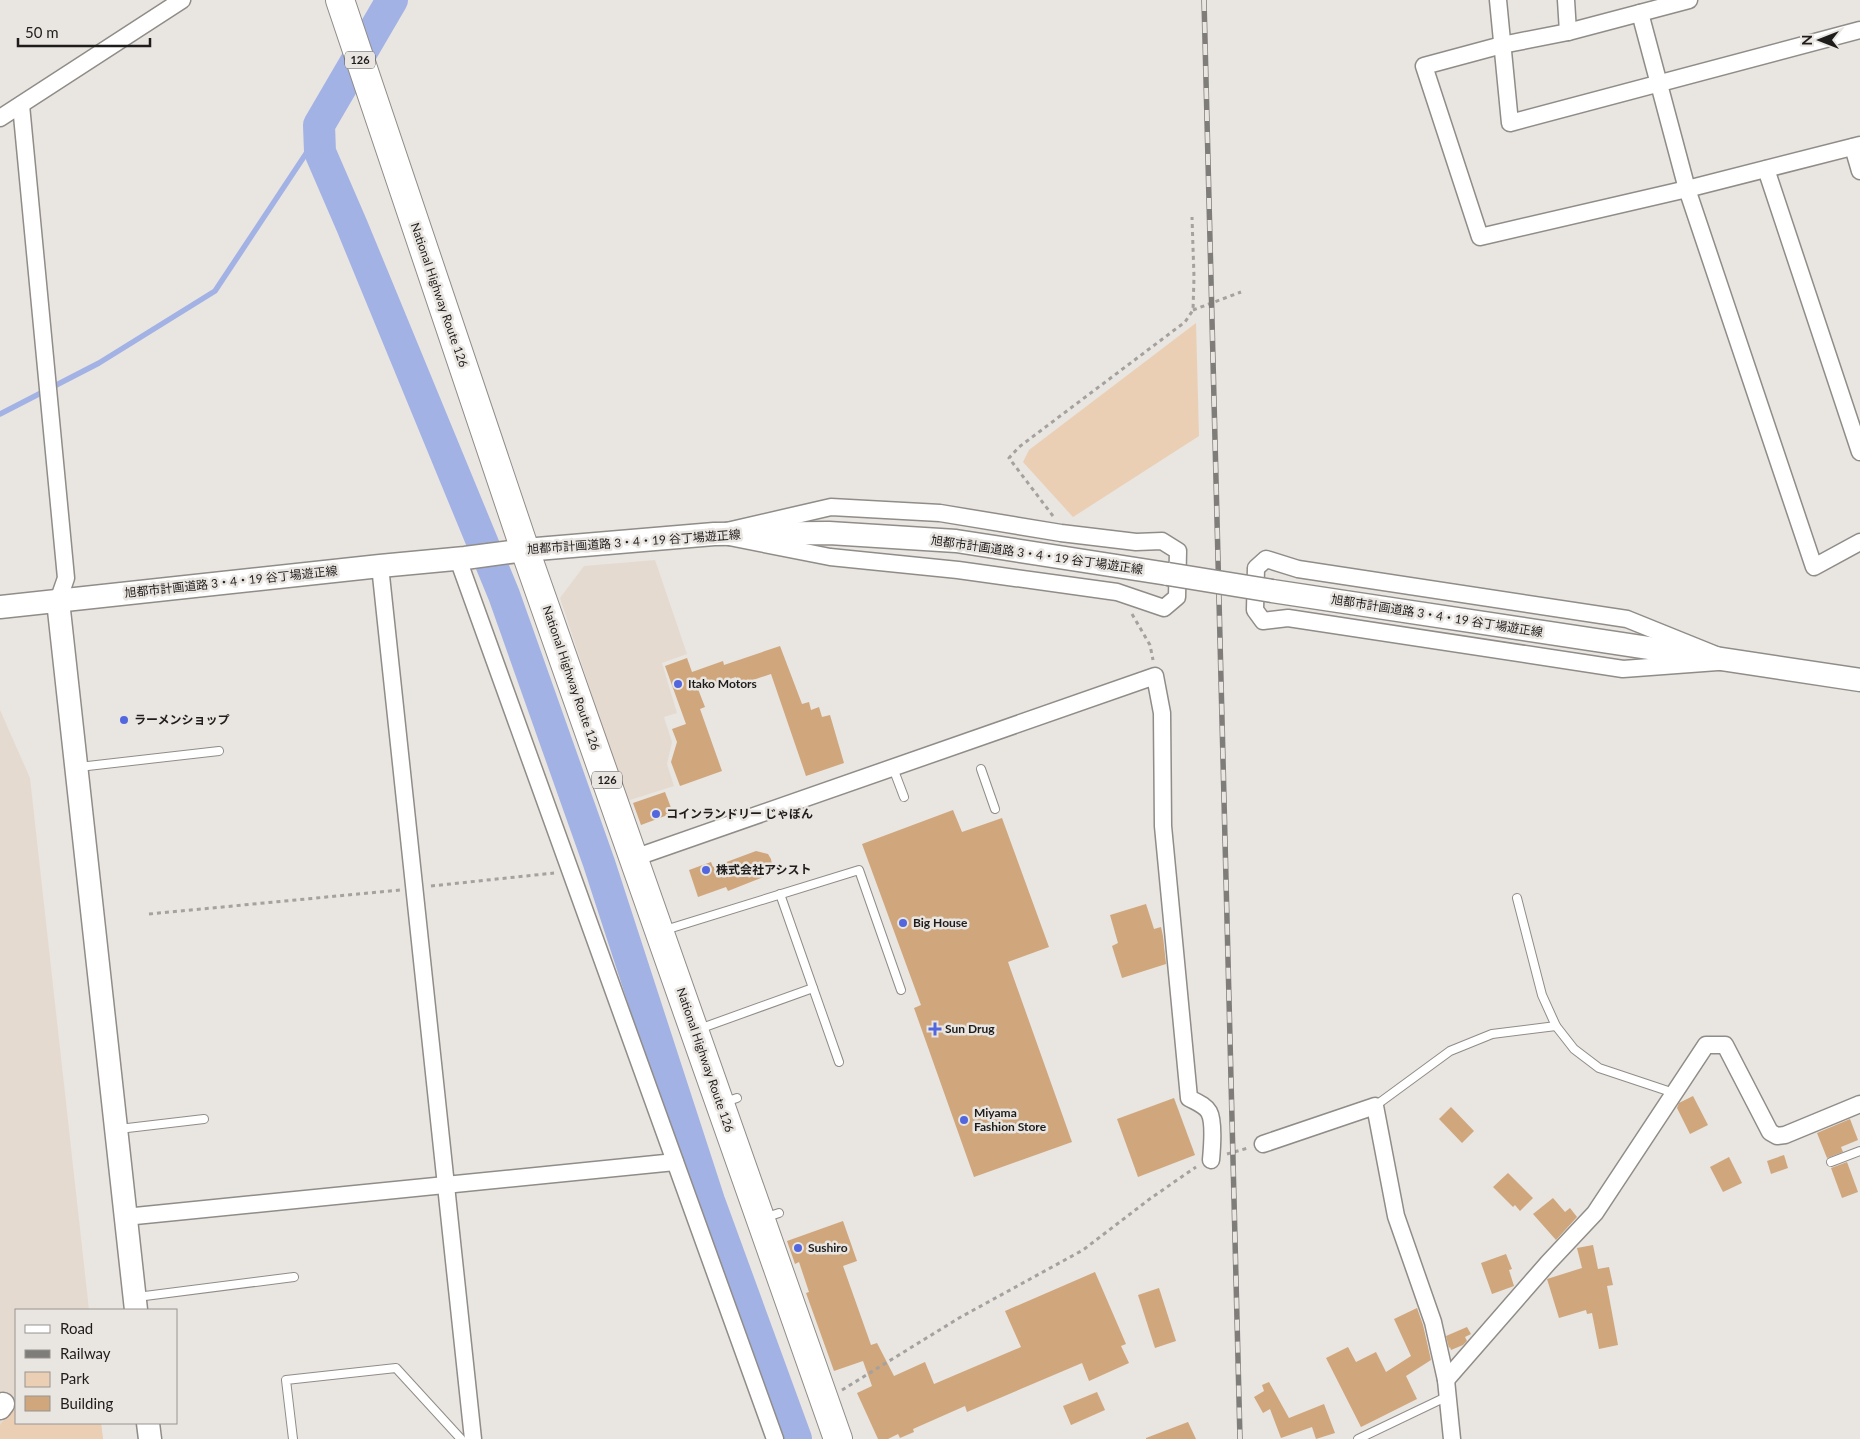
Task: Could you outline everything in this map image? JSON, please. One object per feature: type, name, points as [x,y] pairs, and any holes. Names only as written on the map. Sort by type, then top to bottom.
[{"type":"highway","name":"National Highway Route 126","points":[[340,0],[525,550],[695,1031],[729,1101],[770,1216],[838,1439]]},
{"type":"street","points":[[0,118],[182,0]]},
{"type":"street","points":[[1498,0],[1510,123],[1860,30]]},
{"type":"street","points":[[1566,0],[1568,32]]},
{"type":"street","points":[[1690,0],[1568,32],[1502,45],[1424,66],[1480,237],[1687,189],[1856,146],[1860,172]]},
{"type":"street","points":[[1640,13],[1687,189],[1814,567],[1860,542]]},
{"type":"street","points":[[20,105],[66,578],[58,601],[135,1304]]},
{"type":"street","points":[[1766,169],[1860,452]]},
{"type":"street","points":[[831,507],[940,513],[1108,539],[1136,542],[1162,541],[1178,551],[1177,597],[1164,608],[1117,592],[958,570],[830,557],[714,534],[831,507]]},
{"type":"street","name":"旭都市計画道路 3・4・19 谷丁場遊正線","points":[[0,607],[525,550],[714,534],[828,533],[956,541],[1860,680]]},
{"type":"street","points":[[461,558],[570,872],[775,1439]]},
{"type":"street","points":[[1266,559],[1298,569],[1627,619],[1731,661],[1623,669],[1288,618],[1263,621],[1255,610],[1256,568],[1266,559]]},
{"type":"street","points":[[380,566],[473,1439]]},
{"type":"street","points":[[634,858],[1155,676],[1162,714],[1163,826],[1189,1098],[1205,1106],[1210,1113],[1212,1145],[1210,1160]]},
{"type":"street","points":[[1447,1388],[1548,1263],[1595,1214],[1706,1045],[1725,1045],[1770,1132],[1777,1136],[1785,1135],[1860,1104]]},
{"type":"street","points":[[1263,1144],[1375,1106],[1396,1216],[1433,1322],[1447,1388],[1452,1439]]},
{"type":"street","points":[[125,1217],[675,1162]]},
{"type":"street","points":[[148,1424],[150,1439]]},
{"type":"lane","points":[[76,767],[219,751]]},
{"type":"lane","points":[[893,768],[904,796]]},
{"type":"lane","points":[[981,769],[995,809]]},
{"type":"lane","points":[[660,931],[859,870],[901,990]]},
{"type":"lane","points":[[780,894],[839,1062]]},
{"type":"lane","points":[[1517,898],[1542,995],[1556,1026],[1574,1049],[1599,1068],[1674,1093]]},
{"type":"lane","points":[[695,1031],[813,988]]},
{"type":"lane","points":[[1375,1106],[1450,1051],[1492,1034],[1556,1026]]},
{"type":"lane","points":[[116,1130],[204,1119]]},
{"type":"lane","points":[[1831,1162],[1860,1151]]},
{"type":"lane","points":[[135,1304],[294,1277]]},
{"type":"lane","points":[[293,1439],[286,1380],[396,1368],[462,1439]]},
{"type":"lane","points":[[1358,1439],[1447,1388]]},
{"type":"path","points":[[1058,521],[1010,458],[1019,447],[1185,322],[1192,310],[1194,277],[1192,217]]},
{"type":"path","points":[[1192,310],[1241,292]]},
{"type":"path","points":[[1130,612],[1150,645],[1155,676]]},
{"type":"path","points":[[149,914],[570,872]]},
{"type":"path","points":[[825,1401],[959,1318],[1083,1250],[1151,1198],[1193,1169],[1210,1160],[1263,1144]]},
{"type":"shaded area","points":[[655,560],[687,654],[662,663],[677,713],[664,717],[672,742],[667,764],[674,786],[627,801],[560,598],[584,566]]},
{"type":"shaded area","points":[[0,710],[30,778],[89,1309],[15,1309],[15,1424],[101,1424],[103,1439],[0,1439]]},
{"type":"green space","points":[[1196,323],[1199,436],[1073,517],[1023,462],[1029,450]]},
{"type":"green space","points":[[15,1406],[15,1424],[101,1424],[103,1439],[0,1439],[0,1425]]},
{"type":"building","points":[[780,646],[802,704],[809,702],[811,710],[819,707],[822,717],[830,715],[844,763],[806,776],[771,674],[738,685],[736,677],[698,689],[705,707],[700,709],[722,771],[680,786],[671,762],[677,742],[672,729],[686,724],[665,666],[687,658],[692,672],[723,661],[724,665]]},
{"type":"building","points":[[665,792],[673,813],[641,825],[633,803]]},
{"type":"building","points":[[953,810],[962,832],[1002,818],[1049,947],[1008,962],[1072,1142],[974,1177],[914,1008],[921,1005],[862,844]]},
{"type":"building","points":[[756,851],[768,854],[771,859],[772,865],[766,876],[728,891],[726,887],[698,897],[689,870],[711,862],[713,867]]},
{"type":"building","points":[[1146,904],[1154,929],[1161,927],[1166,964],[1122,978],[1112,946],[1118,943],[1110,915]]},
{"type":"building","points":[[1693,1096],[1708,1125],[1690,1134],[1677,1108],[1679,1103]]},
{"type":"building","points":[[1174,1098],[1195,1155],[1138,1177],[1117,1119]]},
{"type":"building","points":[[1451,1107],[1474,1131],[1462,1143],[1439,1119]]},
{"type":"building","points":[[1850,1119],[1858,1140],[1841,1147],[1843,1152],[1827,1158],[1817,1133]]},
{"type":"building","points":[[1784,1155],[1788,1168],[1771,1174],[1767,1161]]},
{"type":"building","points":[[1729,1157],[1742,1183],[1723,1192],[1710,1167]]},
{"type":"building","points":[[1847,1162],[1858,1192],[1842,1198],[1831,1168]]},
{"type":"building","points":[[1508,1173],[1533,1198],[1520,1211],[1515,1205],[1513,1207],[1493,1187]]},
{"type":"building","points":[[1553,1198],[1565,1212],[1570,1208],[1577,1217],[1556,1240],[1533,1214]]},
{"type":"building","points":[[843,1221],[857,1261],[843,1266],[871,1345],[877,1343],[894,1376],[925,1362],[934,1384],[1021,1347],[1005,1311],[1095,1272],[1126,1344],[1121,1346],[1129,1363],[1089,1381],[1082,1363],[967,1412],[965,1406],[913,1429],[914,1432],[900,1438],[898,1434],[888,1439],[878,1439],[857,1393],[872,1386],[863,1361],[834,1371],[806,1293],[809,1292],[799,1262],[795,1264],[787,1241]]},
{"type":"building","points":[[1593,1245],[1598,1269],[1609,1267],[1613,1285],[1607,1286],[1618,1345],[1599,1349],[1592,1313],[1587,1314],[1586,1310],[1559,1318],[1547,1279],[1582,1268],[1577,1248]]},
{"type":"building","points":[[1506,1254],[1512,1269],[1509,1270],[1514,1286],[1492,1294],[1481,1263]]},
{"type":"building","points":[[1159,1288],[1176,1341],[1155,1348],[1138,1295]]},
{"type":"building","points":[[1417,1308],[1431,1360],[1406,1376],[1417,1399],[1361,1427],[1326,1358],[1348,1347],[1356,1362],[1376,1352],[1386,1372],[1411,1356],[1394,1319]]},
{"type":"building","points":[[1467,1327],[1471,1334],[1465,1337],[1467,1341],[1463,1345],[1451,1350],[1446,1336]]},
{"type":"building","points":[[1269,1382],[1289,1418],[1324,1404],[1335,1433],[1316,1439],[1312,1427],[1281,1438],[1270,1409],[1263,1413],[1254,1397],[1264,1391],[1262,1385]]},
{"type":"building","points":[[1097,1392],[1105,1410],[1071,1425],[1063,1406]]},
{"type":"building","points":[[1188,1422],[1196,1439],[1146,1439],[1146,1438]]},
{"type":"waterway","points":[[392,0],[319,125],[320,152],[504,595],[599,863],[709,1201],[796,1439]]},
{"type":"waterway","points":[[0,414],[99,363],[215,291],[319,134]]},
{"type":"railway","points":[[1204,0],[1240,1439]]},
{"type":"place","name":"Itako Motors","points":[[678,684]]},
{"type":"place","name":"ラーメンショップ","points":[[124,720]]},
{"type":"place","name":"コインランドリー じゃぼん","points":[[656,814]]},
{"type":"place","name":"株式会社アシスト","points":[[706,870]]},
{"type":"place","name":"Big House","points":[[903,923]]},
{"type":"place","name":"Sun Drug","points":[[935,1029]]},
{"type":"place","name":"Miyama Fashion Store","points":[[964,1120]]},
{"type":"place","name":"Sushiro","points":[[798,1248]]}]
